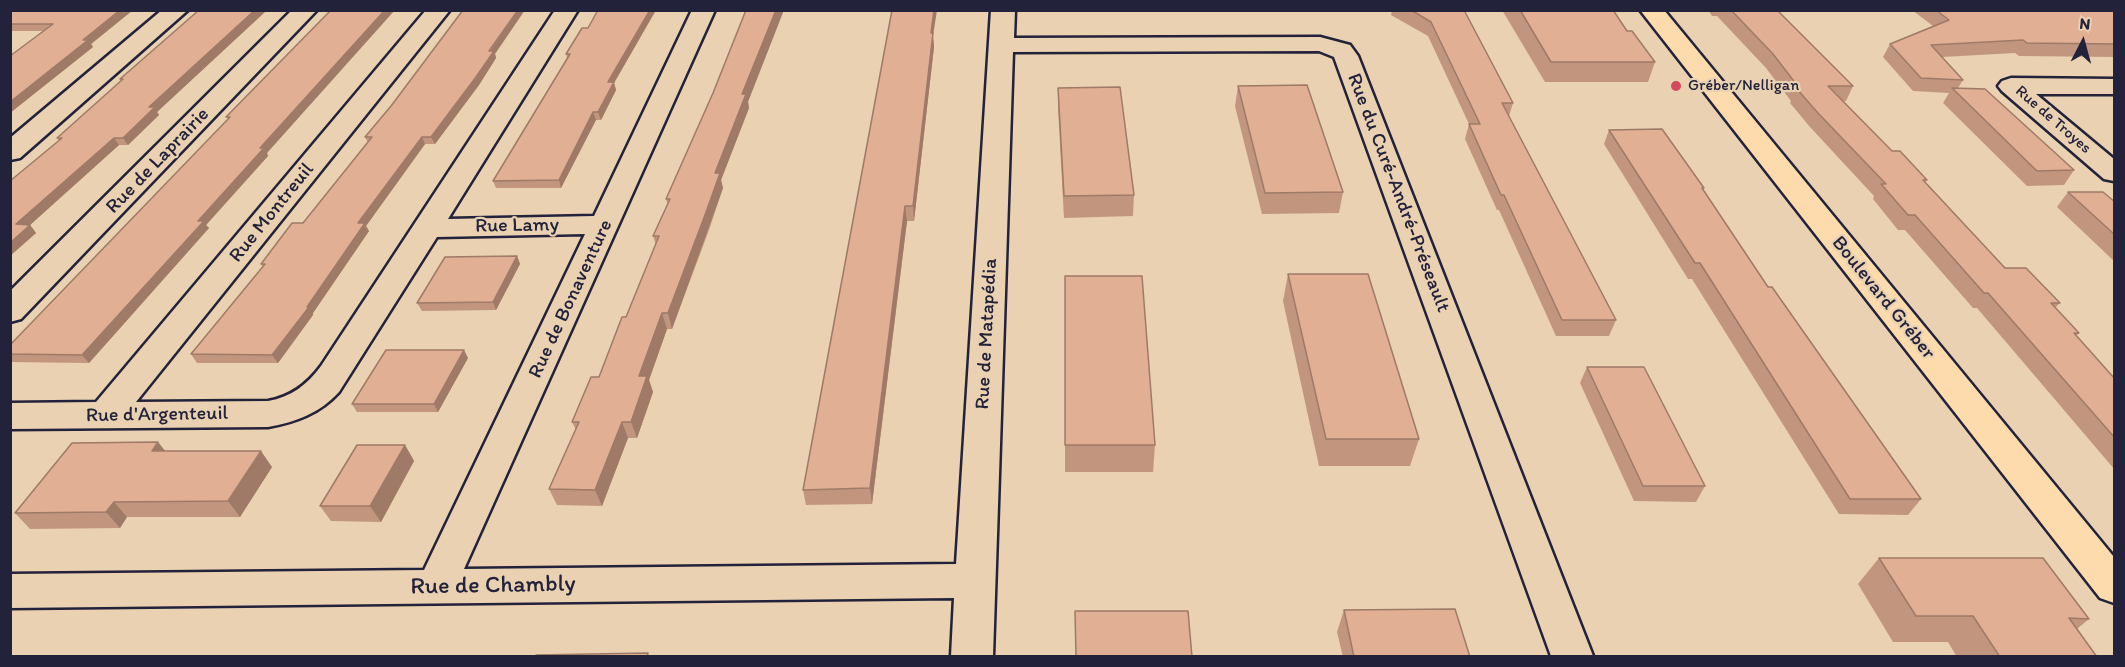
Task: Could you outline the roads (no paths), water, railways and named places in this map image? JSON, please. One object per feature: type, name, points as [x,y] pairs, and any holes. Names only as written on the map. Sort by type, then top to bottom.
[{"type":"main road","name":"Boulevard Gréber","points":[[1651,10],[2115,586]]},
{"type":"street","points":[[10,152],[177,10]]},
{"type":"street","name":"Rue de Laprairie","points":[[10,311],[306,10]]},
{"type":"street","name":"Rue Montreuil","points":[[105,416],[439,10]]},
{"type":"street","points":[[428,228],[567,10]]},
{"type":"street","name":"Rue de Bonaventure","points":[[436,587],[704,10]]},
{"type":"street","name":"Rue de Matapédia","points":[[972,657],[1003,10]]},
{"type":"street","name":"Rue du Curé-André-Préseault","points":[[1001,45],[1320,45],[1341,50],[1349,62],[1572,657]]},
{"type":"street","name":"Rue de Troyes","points":[[2115,86],[2011,86],[2115,173]]},
{"type":"street","name":"Rue Lamy","points":[[428,228],[605,225]]},
{"type":"street","name":"Rue d'Argenteuil","points":[[10,416],[268,414],[285,411],[302,404],[325,386],[428,228]]},
{"type":"street","name":"Rue de Chambly","points":[[10,591],[976,581]]},
{"type":"place","name":"Gréber/Nelligan","points":[[1676,86]]}]
